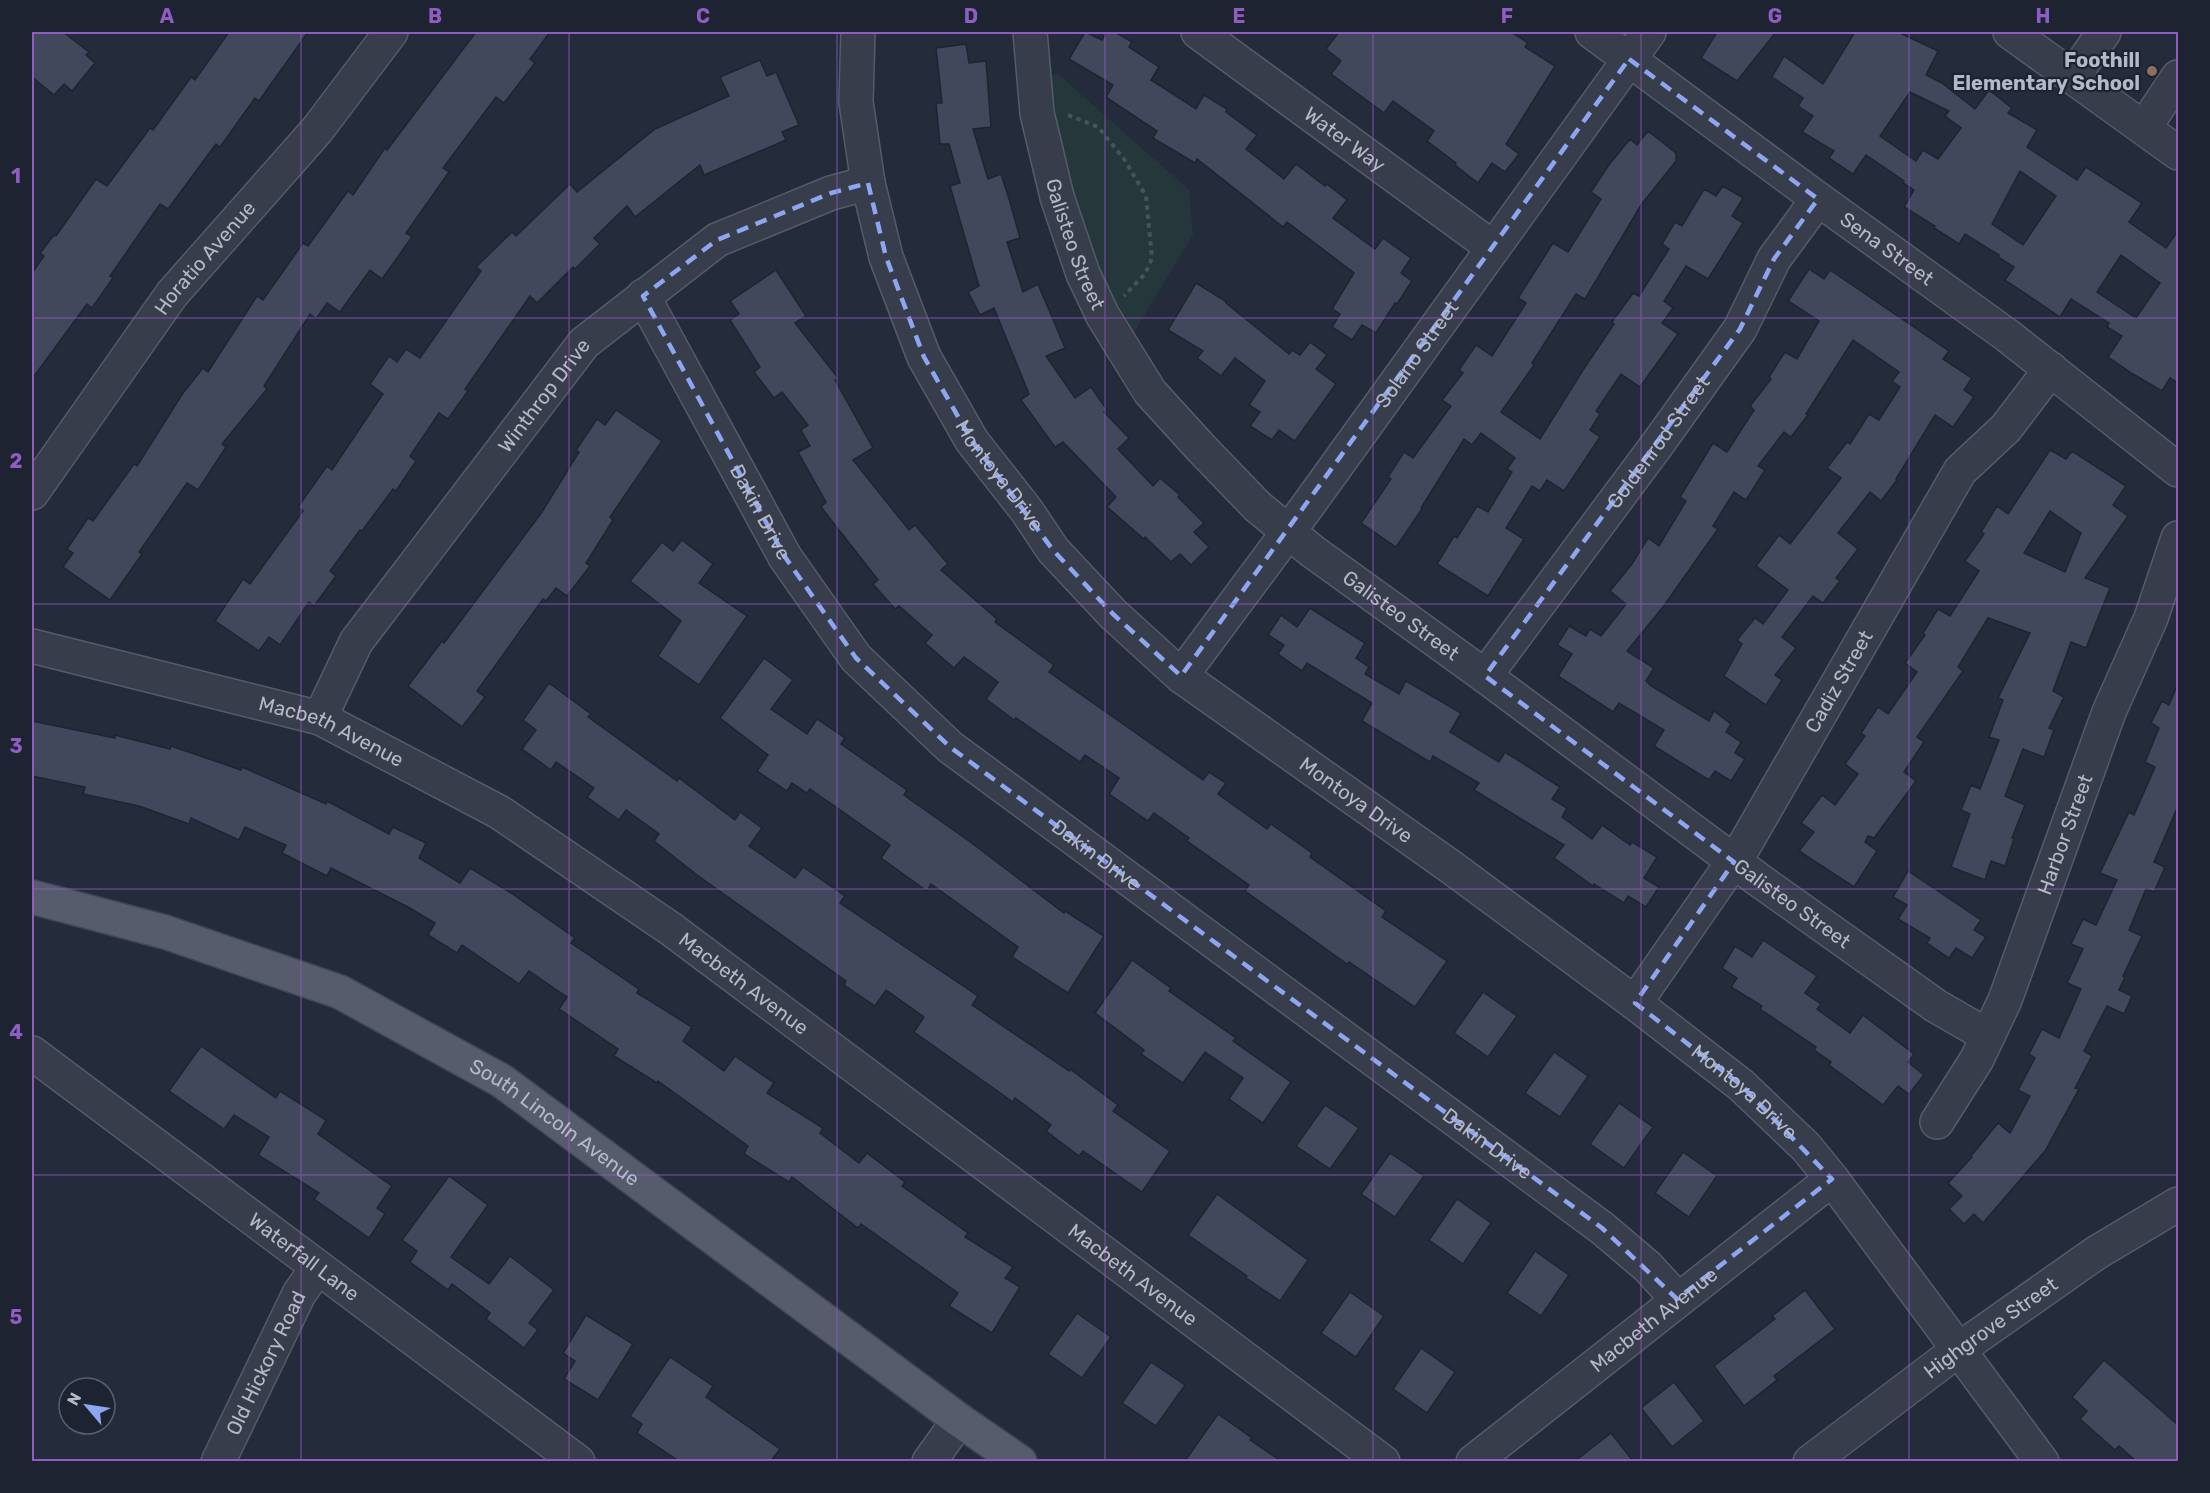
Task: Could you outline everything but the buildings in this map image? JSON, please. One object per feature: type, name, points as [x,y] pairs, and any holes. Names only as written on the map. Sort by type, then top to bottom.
[{"type":"main road","name":"South Lincoln Avenue","points":[[32,897],[165,932],[340,992],[491,1075],[960,1420],[1020,1461]]},
{"type":"street","name":"Horatio Avenue","points":[[32,493],[172,294],[317,130],[391,32]]},
{"type":"street","name":"Montoya Drive","points":[[858,32],[856,102],[868,183],[886,256],[924,357],[972,441],[1027,511],[1053,550],[1113,614],[1181,676],[1451,867],[1635,1003],[1741,1085],[1806,1147],[1832,1179],[2042,1461]]},
{"type":"street","name":"Galisteo Street","points":[[1030,32],[1037,112],[1057,197],[1083,274],[1104,316],[1150,393],[1258,507],[1287,533],[1485,676],[1734,862],[1936,1006],[1988,1036]]},
{"type":"street","name":"Water Way","points":[[1198,32],[1492,247]]},
{"type":"street","name":"Sena Street","points":[[1592,32],[2051,369],[2178,470]]},
{"type":"street","name":"Solano Street","points":[[1181,676],[1649,32]]},
{"type":"street","points":[[2010,32],[2178,153]]},
{"type":"street","points":[[2073,77],[2104,32]]},
{"type":"street","points":[[2144,128],[2178,77]]},
{"type":"street","name":"Winthrop Drive","points":[[320,718],[356,642],[584,343],[717,240],[831,193],[868,183]]},
{"type":"street","name":"Goldenrod Street","points":[[1485,676],[1740,329],[1774,259],[1818,199]]},
{"type":"street","name":"Dakin Drive","points":[[643,296],[785,557],[856,658],[950,747],[1602,1228],[1648,1267],[1677,1299]]},
{"type":"street","name":"Cadiz Street","points":[[1635,1003],[1734,862],[1960,471],[2006,428],[2051,369]]},
{"type":"street","name":"Harbor Street","points":[[1937,1122],[1977,1059],[2005,1000],[2109,712],[2151,618],[2178,538]]},
{"type":"street","name":"Macbeth Avenue","points":[[32,646],[320,718],[499,812],[671,929],[1383,1461]]},
{"type":"street","name":"Waterfall Lane","points":[[32,1053],[578,1461]]},
{"type":"street","name":"Macbeth Avenue","points":[[1473,1461],[1832,1179]]},
{"type":"street","name":"Highgrove Street","points":[[1810,1461],[1958,1350],[2096,1253],[2178,1204]]},
{"type":"street","name":"Old Hickory Road","points":[[219,1461],[299,1294],[317,1268]]},
{"type":"street","points":[[929,1461],[960,1420]]},
{"type":"path","points":[[1059,115],[1071,116],[1098,127],[1124,159],[1146,196],[1152,258],[1144,274],[1120,301]]},
{"type":"highlighted area","points":[[1629,59],[1818,199],[1774,259],[1740,329],[1485,676],[1734,862],[1635,1003],[1741,1085],[1832,1179],[1677,1299],[1602,1228],[950,747],[856,658],[785,557],[643,296],[717,240],[831,193],[868,183],[886,257],[924,357],[972,441],[1053,550],[1113,614],[1181,676]]},
{"type":"shaded area","points":[[1058,74],[1189,190],[1193,235],[1134,332],[1105,284],[1080,221],[1046,77]]},
{"type":"place","name":"Foothill Elementary School","points":[[2152,71]]}]
